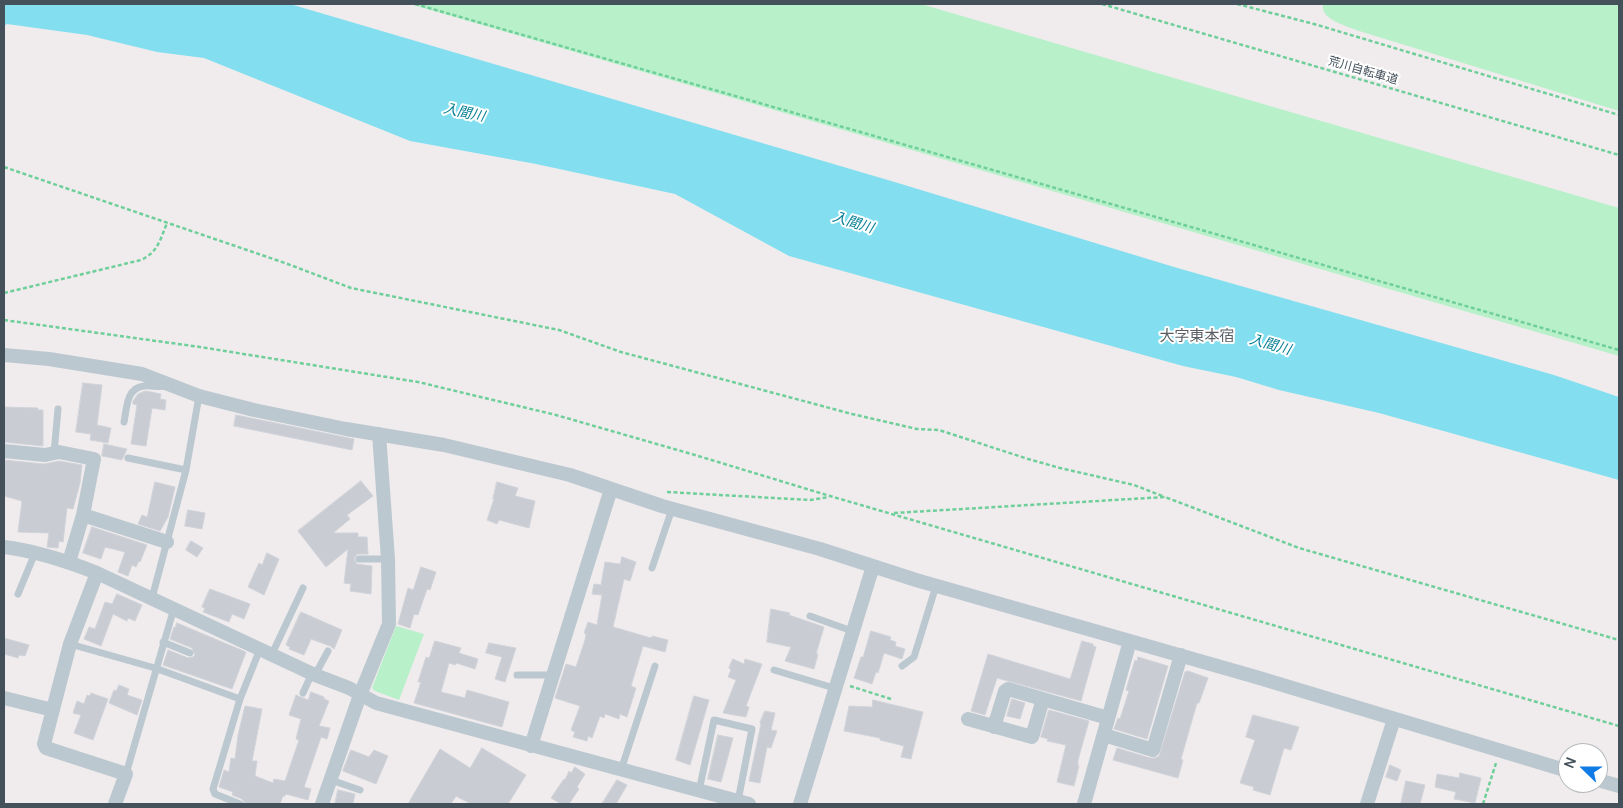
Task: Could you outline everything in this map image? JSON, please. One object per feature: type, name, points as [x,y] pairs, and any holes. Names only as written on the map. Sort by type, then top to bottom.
[{"type":"street","points":[[4,355],[49,359],[142,374],[199,396],[263,412],[444,445],[570,476],[672,509],[820,549],[936,586],[1394,718],[1558,768]]},
{"type":"street","points":[[322,804],[360,695],[389,624],[388,559],[379,434]]},
{"type":"street","points":[[4,451],[45,455],[59,452],[94,459],[83,515],[69,562]]},
{"type":"street","points":[[531,746],[611,489]]},
{"type":"street","points":[[83,515],[167,542]]},
{"type":"street","points":[[4,547],[69,562],[96,573],[313,674],[349,688],[376,703],[743,803]]},
{"type":"street","points":[[800,804],[873,566]]},
{"type":"street","points":[[96,573],[70,644],[44,744],[46,748],[126,774],[115,804]]},
{"type":"street","points":[[1084,804],[1130,641]]},
{"type":"street","points":[[1104,735],[1153,750],[1180,656]]},
{"type":"street","points":[[994,727],[1005,691],[1008,689],[1108,718]]},
{"type":"street","points":[[4,698],[53,710]]},
{"type":"street","points":[[968,720],[1032,737],[1043,699]]},
{"type":"street","points":[[1367,804],[1394,718]]},
{"type":"lane","points":[[124,422],[130,394],[133,390],[143,386],[161,387],[168,385]]},
{"type":"lane","points":[[152,598],[186,470],[199,396]]},
{"type":"lane","points":[[54,453],[58,409]]},
{"type":"lane","points":[[128,458],[186,470]]},
{"type":"lane","points":[[652,568],[672,509]]},
{"type":"lane","points":[[18,594],[35,553]]},
{"type":"lane","points":[[359,559],[388,559]]},
{"type":"lane","points":[[902,666],[914,657],[936,586]]},
{"type":"lane","points":[[240,804],[215,794],[213,789],[240,699],[304,588]]},
{"type":"lane","points":[[126,774],[155,668],[174,608]]},
{"type":"lane","points":[[810,616],[852,631]]},
{"type":"lane","points":[[164,642],[190,653]]},
{"type":"lane","points":[[70,644],[155,668],[240,699]]},
{"type":"lane","points":[[303,694],[328,651]]},
{"type":"lane","points":[[622,770],[656,666]]},
{"type":"lane","points":[[774,670],[835,685]]},
{"type":"lane","points":[[517,675],[553,675]]},
{"type":"lane","points":[[699,791],[714,720],[752,729],[743,803]]},
{"type":"lane","points":[[331,780],[360,790]]},
{"type":"path","points":[[415,4],[1619,350]]},
{"type":"path","name":"荒川自転車道","points":[[1102,4],[1619,155]]},
{"type":"path","points":[[1237,4],[1324,27],[1619,115]]},
{"type":"path","points":[[4,167],[285,263],[351,288],[559,330],[621,352],[876,420],[917,429],[939,430],[1028,459],[1134,485],[1299,548],[1619,640]]},
{"type":"path","points":[[4,293],[140,260],[150,255],[156,248],[167,223]]},
{"type":"path","points":[[4,320],[200,347],[418,382],[556,415],[1619,726]]},
{"type":"path","points":[[660,492],[810,500],[830,496]]},
{"type":"path","points":[[890,513],[1166,496]]},
{"type":"path","points":[[835,685],[891,699]]},
{"type":"path","points":[[1483,804],[1500,751]]},
{"type":"green space","points":[[410,4],[921,4],[1619,208],[1619,356]]},
{"type":"green space","points":[[1323,4],[1619,4],[1619,111],[1339,24],[1325,14]]},
{"type":"green space","points":[[396,626],[424,634],[399,700],[375,691],[372,688]]},
{"type":"water","name":"入間川","points":[[4,4],[290,4],[898,183],[1174,267],[1554,375],[1619,397],[1619,480],[1379,413],[1279,390],[1236,377],[1183,366],[789,256],[675,194],[536,164],[410,141],[204,58],[157,52],[87,35],[7,24],[4,26]]},
{"type":"building","points":[[83,383],[102,385],[97,425],[111,428],[108,443],[90,440],[91,434],[76,432]]},
{"type":"building","points":[[146,391],[161,394],[160,399],[166,400],[165,410],[152,408],[146,446],[131,444],[137,405],[133,404],[133,401],[138,394]]},
{"type":"building","points":[[4,407],[38,408],[38,410],[43,410],[43,446],[4,442]]},
{"type":"building","points":[[236,415],[354,439],[352,450],[234,426]]},
{"type":"building","points":[[104,444],[127,449],[122,460],[102,456]]},
{"type":"building","points":[[4,460],[44,464],[59,461],[82,465],[80,483],[73,509],[67,508],[63,542],[59,541],[58,548],[47,547],[49,533],[18,532],[22,501],[4,496]]},
{"type":"building","points":[[361,481],[373,496],[347,515],[350,519],[333,533],[358,533],[358,537],[367,537],[368,554],[357,554],[354,559],[357,564],[372,566],[371,594],[350,591],[351,584],[344,583],[348,549],[326,567],[298,531]]},
{"type":"building","points":[[155,482],[175,487],[168,517],[160,531],[138,524],[142,515],[147,517]]},
{"type":"building","points":[[497,482],[518,488],[515,496],[535,501],[529,528],[499,520],[497,524],[487,520]]},
{"type":"building","points":[[188,510],[205,513],[202,529],[185,526]]},
{"type":"building","points":[[92,527],[147,545],[140,562],[136,567],[132,565],[128,576],[118,572],[125,552],[105,547],[101,559],[83,553]]},
{"type":"building","points":[[191,541],[203,548],[197,557],[186,550]]},
{"type":"building","points":[[267,553],[279,559],[264,595],[248,587],[259,563],[262,565]]},
{"type":"building","points":[[622,557],[636,562],[630,581],[624,579],[613,627],[651,638],[652,636],[668,640],[665,652],[643,646],[631,686],[636,688],[627,717],[620,714],[619,719],[605,714],[604,718],[600,716],[592,738],[588,736],[587,741],[573,737],[575,732],[571,730],[580,706],[555,698],[566,664],[576,667],[585,640],[586,634],[584,633],[588,622],[597,625],[602,595],[592,594],[594,584],[601,585],[605,562],[620,564]]},
{"type":"building","points":[[421,567],[436,572],[430,590],[427,589],[418,615],[414,614],[410,628],[398,624],[408,588],[413,590]]},
{"type":"building","points":[[210,589],[250,604],[244,619],[232,614],[229,622],[203,612],[205,608],[202,607]]},
{"type":"building","points":[[117,594],[142,605],[135,621],[128,618],[127,621],[113,614],[101,646],[84,639],[89,627],[95,629],[105,602],[112,604]]},
{"type":"building","points":[[771,609],[790,613],[789,615],[824,627],[816,654],[818,654],[814,669],[785,661],[791,647],[767,642]]},
{"type":"building","points":[[301,612],[342,630],[334,649],[311,639],[304,655],[289,649],[290,647],[286,645]]},
{"type":"building","points":[[177,623],[246,652],[232,689],[163,665],[168,650],[188,658],[195,655],[192,648],[170,639]]},
{"type":"building","points":[[871,631],[891,637],[890,640],[896,642],[895,646],[905,649],[902,659],[884,653],[878,673],[876,672],[872,684],[854,678]]},
{"type":"building","points":[[4,638],[29,645],[25,656],[19,655],[18,658],[4,654]]},
{"type":"building","points":[[435,641],[461,648],[459,653],[478,659],[475,669],[456,663],[455,665],[449,663],[441,692],[465,698],[467,690],[509,702],[502,727],[414,703],[426,657],[429,658]]},
{"type":"building","points":[[1082,641],[1093,644],[1096,647],[1081,701],[997,678],[985,715],[971,711],[988,654],[1070,679]]},
{"type":"building","points":[[489,643],[516,648],[505,682],[495,679],[502,657],[486,653]]},
{"type":"building","points":[[1138,657],[1168,666],[1147,739],[1114,729],[1118,718],[1120,719],[1129,691],[1126,690],[1128,683],[1135,660],[1137,661]]},
{"type":"building","points":[[733,659],[744,664],[745,659],[762,664],[746,706],[749,707],[746,717],[723,713],[736,680],[728,677]]},
{"type":"building","points":[[1188,671],[1208,678],[1199,703],[1197,703],[1181,759],[1183,760],[1178,778],[1113,760],[1117,748],[1150,758],[1159,756],[1185,672]]},
{"type":"building","points":[[119,685],[129,689],[127,695],[142,700],[137,715],[109,703],[114,690],[116,691]]},
{"type":"building","points":[[311,692],[329,701],[319,726],[330,728],[327,739],[321,737],[304,787],[311,789],[308,800],[286,794],[283,796],[280,804],[245,804],[242,799],[232,795],[233,792],[219,787],[224,770],[229,772],[231,758],[235,759],[238,735],[245,706],[262,709],[252,761],[257,761],[255,776],[273,783],[274,779],[285,781],[299,740],[296,739],[301,719],[289,715],[296,695],[308,700]]},
{"type":"building","points":[[91,693],[108,699],[93,740],[74,733],[81,715],[73,713],[77,701],[84,704],[87,695],[90,696]]},
{"type":"building","points":[[694,696],[709,700],[690,765],[676,760]]},
{"type":"building","points":[[1012,699],[1025,703],[1020,719],[1007,716]]},
{"type":"building","points":[[873,700],[923,712],[911,759],[901,757],[904,746],[880,740],[880,738],[844,731],[849,706],[872,707]]},
{"type":"building","points":[[1049,710],[1089,721],[1078,760],[1079,766],[1074,786],[1057,782],[1066,745],[1047,741],[1048,739],[1041,737]]},
{"type":"building","points":[[765,711],[775,713],[771,730],[777,731],[771,748],[767,747],[760,783],[749,781],[760,723]]},
{"type":"building","points":[[1253,715],[1299,727],[1291,750],[1284,748],[1270,795],[1253,790],[1254,787],[1240,783],[1255,740],[1246,737]]},
{"type":"building","points":[[718,735],[733,738],[721,782],[708,779]]},
{"type":"building","points":[[482,748],[526,775],[508,804],[471,804],[456,796],[451,804],[408,804],[440,749],[470,768]]},
{"type":"building","points":[[351,750],[369,757],[374,750],[388,756],[376,784],[343,771]]},
{"type":"building","points":[[1390,765],[1401,770],[1397,781],[1386,777]]},
{"type":"building","points":[[575,767],[585,774],[577,787],[579,789],[569,804],[561,804],[551,798],[565,780],[569,771],[571,773]]},
{"type":"building","points":[[1460,773],[1481,778],[1475,803],[1454,799],[1456,792],[1435,787],[1437,774],[1459,778]]},
{"type":"building","points":[[617,780],[627,785],[616,804],[602,804]]},
{"type":"building","points":[[1406,781],[1425,785],[1420,804],[1401,804]]},
{"type":"building","points":[[338,790],[355,794],[353,804],[335,804]]},
{"type":"district","name":"大字東本宿","points":[[1197,337]]}]
